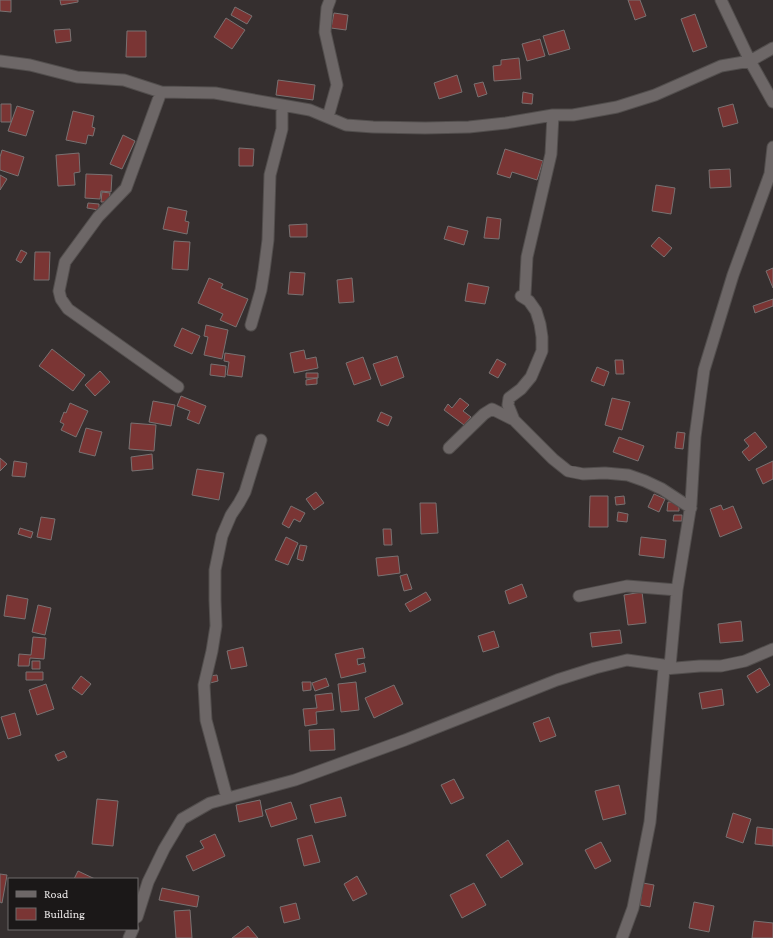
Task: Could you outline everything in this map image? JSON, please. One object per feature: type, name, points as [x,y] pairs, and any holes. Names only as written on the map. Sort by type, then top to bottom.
[{"type":"street","points":[[328,118],[337,85],[326,32],[327,8],[330,0]]},
{"type":"street","points":[[721,0],[750,61],[773,102]]},
{"type":"street","points":[[0,61],[30,65],[77,77],[124,80],[161,92],[215,93],[310,110],[346,125],[373,128],[425,128],[469,127],[506,123],[553,115],[572,115],[617,107],[655,95],[721,66],[750,61],[773,48]]},
{"type":"street","points":[[161,92],[126,188],[98,217],[65,262],[59,291],[61,299],[68,309],[178,388]]},
{"type":"street","points":[[251,325],[264,271],[268,240],[270,175],[282,129],[282,106]]},
{"type":"street","points":[[514,420],[508,405],[509,398],[521,389],[531,377],[542,351],[542,337],[536,311],[529,301],[521,296],[525,295],[527,257],[552,154],[553,115]]},
{"type":"street","points":[[622,938],[633,908],[650,822],[677,590],[691,508],[695,437],[704,370],[733,275],[770,174],[773,147]]},
{"type":"street","points":[[449,448],[484,414],[492,409],[514,420],[553,459],[568,471],[583,474],[605,473],[628,475],[662,489],[691,508]]},
{"type":"street","points":[[227,798],[206,720],[204,685],[216,626],[215,570],[222,536],[230,515],[246,492],[261,440]]},
{"type":"street","points":[[579,596],[626,586],[677,590]]},
{"type":"street","points":[[138,914],[148,882],[164,849],[182,818],[210,803],[302,777],[405,740],[557,680],[595,668],[626,660],[667,667],[721,666],[744,661],[773,649]]},
{"type":"building","points":[[0,0],[11,0],[11,12],[0,11]]},
{"type":"building","points":[[60,0],[78,0],[78,2],[61,5]]},
{"type":"building","points":[[628,0],[640,0],[646,16],[635,20]]},
{"type":"building","points":[[235,7],[252,16],[247,24],[231,15]]},
{"type":"building","points":[[334,13],[348,15],[346,30],[331,28]]},
{"type":"building","points":[[695,14],[707,47],[693,52],[681,19]]},
{"type":"building","points":[[226,18],[245,30],[232,49],[214,37]]},
{"type":"building","points":[[70,29],[71,41],[56,43],[54,30]]},
{"type":"building","points":[[564,30],[570,49],[549,55],[543,36]]},
{"type":"building","points":[[127,31],[146,31],[146,57],[126,57]]},
{"type":"building","points":[[540,39],[545,56],[527,61],[522,44]]},
{"type":"building","points":[[519,58],[521,79],[494,81],[493,66],[501,65],[501,60]]},
{"type":"building","points":[[457,75],[462,92],[439,99],[434,83]]},
{"type":"building","points":[[278,80],[315,85],[313,100],[276,95]]},
{"type":"building","points":[[483,82],[487,94],[478,97],[474,84]]},
{"type":"building","points":[[523,92],[533,94],[532,104],[522,103]]},
{"type":"building","points":[[1,104],[11,104],[11,122],[1,122]]},
{"type":"building","points":[[733,104],[738,123],[723,127],[718,108]]},
{"type":"building","points":[[17,106],[34,111],[26,136],[8,131]]},
{"type":"building","points":[[73,111],[94,116],[92,127],[95,128],[93,136],[88,135],[86,144],[66,140]]},
{"type":"building","points":[[123,135],[135,141],[122,169],[110,164]]},
{"type":"building","points":[[239,148],[254,149],[253,166],[239,166]]},
{"type":"building","points":[[505,149],[543,161],[537,180],[512,172],[510,178],[497,174]]},
{"type":"building","points":[[2,150],[24,157],[18,176],[0,170],[0,157]]},
{"type":"building","points":[[79,153],[80,172],[74,173],[75,185],[58,186],[56,155]]},
{"type":"building","points":[[730,169],[731,187],[710,188],[709,170]]},
{"type":"building","points":[[86,174],[112,175],[111,192],[101,191],[100,199],[85,198]]},
{"type":"building","points":[[0,175],[7,179],[0,190]]},
{"type":"building","points":[[656,185],[675,188],[671,214],[652,211]]},
{"type":"building","points":[[102,192],[110,193],[109,202],[101,202]]},
{"type":"building","points":[[88,203],[99,204],[99,210],[87,208]]},
{"type":"building","points":[[168,207],[187,211],[185,221],[189,222],[187,234],[163,229]]},
{"type":"building","points":[[487,217],[501,219],[499,239],[484,238]]},
{"type":"building","points":[[307,224],[307,237],[290,237],[289,225]]},
{"type":"building","points":[[448,226],[468,231],[464,245],[444,239]]},
{"type":"building","points":[[659,237],[672,248],[664,257],[651,246]]},
{"type":"building","points":[[174,241],[190,242],[188,270],[172,269]]},
{"type":"building","points":[[21,250],[27,253],[21,263],[16,260]]},
{"type":"building","points":[[35,252],[50,252],[49,280],[34,280]]},
{"type":"building","points":[[773,268],[773,288],[766,271]]},
{"type":"building","points":[[290,272],[305,273],[303,295],[288,294]]},
{"type":"building","points":[[209,278],[223,284],[221,288],[248,299],[236,327],[220,320],[223,314],[198,303]]},
{"type":"building","points":[[352,278],[354,302],[339,303],[337,280]]},
{"type":"building","points":[[468,283],[489,287],[485,304],[465,301]]},
{"type":"building","points":[[773,299],[773,306],[755,313],[753,306]]},
{"type":"building","points":[[206,325],[228,330],[222,359],[204,355],[208,337],[204,336]]},
{"type":"building","points":[[182,328],[200,336],[192,354],[174,346]]},
{"type":"building","points":[[52,349],[85,375],[73,391],[39,366]]},
{"type":"building","points":[[304,350],[306,359],[316,357],[318,368],[294,373],[290,353]]},
{"type":"building","points":[[225,353],[245,356],[242,377],[227,375],[229,362],[224,361]]},
{"type":"building","points":[[397,356],[404,377],[381,386],[373,364]]},
{"type":"building","points":[[363,357],[371,379],[354,385],[346,363]]},
{"type":"building","points":[[497,359],[506,364],[498,378],[489,373]]},
{"type":"building","points":[[615,360],[623,360],[624,374],[616,374]]},
{"type":"building","points":[[211,364],[226,366],[225,377],[210,375]]},
{"type":"building","points":[[597,367],[609,372],[604,386],[591,381]]},
{"type":"building","points":[[100,371],[110,382],[95,396],[85,385]]},
{"type":"building","points":[[306,373],[318,373],[318,378],[306,378]]},
{"type":"building","points":[[317,378],[317,384],[306,385],[306,380]]},
{"type":"building","points":[[181,396],[206,406],[199,424],[187,419],[190,411],[177,406]]},
{"type":"building","points":[[460,398],[469,405],[463,411],[471,417],[464,425],[444,410],[448,404],[452,408]]},
{"type":"building","points":[[612,398],[630,402],[622,430],[605,425]]},
{"type":"building","points":[[153,401],[175,405],[171,426],[149,422]]},
{"type":"building","points":[[70,403],[88,411],[76,437],[61,430],[64,424],[60,422]]},
{"type":"building","points":[[381,412],[392,417],[388,426],[377,421]]},
{"type":"building","points":[[131,423],[156,425],[154,451],[129,449]]},
{"type":"building","points":[[86,428],[102,432],[95,456],[79,452]]},
{"type":"building","points":[[677,432],[685,433],[683,449],[675,448]]},
{"type":"building","points":[[755,432],[767,447],[749,461],[742,452],[749,446],[744,440]]},
{"type":"building","points":[[619,437],[644,446],[638,461],[613,452]]},
{"type":"building","points":[[152,454],[153,469],[132,471],[131,457]]},
{"type":"building","points":[[0,458],[7,464],[0,471]]},
{"type":"building","points":[[14,461],[27,463],[25,477],[12,476]]},
{"type":"building","points":[[773,461],[773,479],[763,484],[756,469]]},
{"type":"building","points":[[197,469],[224,473],[219,500],[192,495]]},
{"type":"building","points":[[316,492],[324,503],[314,510],[306,499]]},
{"type":"building","points":[[654,494],[665,499],[659,512],[648,507]]},
{"type":"building","points":[[590,496],[608,496],[608,527],[589,527]]},
{"type":"building","points":[[624,496],[625,504],[616,505],[615,497]]},
{"type":"building","points":[[668,502],[679,502],[679,511],[667,511]]},
{"type":"building","points":[[420,503],[436,503],[438,533],[421,534]]},
{"type":"building","points":[[721,505],[723,510],[733,506],[742,528],[720,537],[710,509]]},
{"type":"building","points":[[291,506],[305,513],[300,522],[294,519],[289,528],[282,524]]},
{"type":"building","points":[[618,512],[628,514],[627,522],[617,521]]},
{"type":"building","points":[[674,515],[682,515],[682,521],[673,521]]},
{"type":"building","points":[[41,517],[55,519],[51,540],[37,537]]},
{"type":"building","points":[[20,528],[33,532],[31,538],[18,534]]},
{"type":"building","points":[[383,529],[391,529],[392,545],[384,545]]},
{"type":"building","points":[[286,537],[298,543],[288,565],[275,560]]},
{"type":"building","points":[[641,537],[666,540],[664,558],[639,555]]},
{"type":"building","points":[[300,545],[307,546],[303,561],[297,559]]},
{"type":"building","points":[[398,556],[400,573],[378,576],[376,558]]},
{"type":"building","points":[[407,574],[412,589],[404,591],[400,576]]},
{"type":"building","points":[[522,584],[527,597],[509,604],[505,591]]},
{"type":"building","points":[[426,592],[431,600],[410,612],[405,604]]},
{"type":"building","points":[[642,592],[646,623],[628,625],[624,595]]},
{"type":"building","points":[[7,595],[28,599],[25,619],[4,616]]},
{"type":"building","points":[[38,605],[51,608],[45,635],[32,632]]},
{"type":"building","points":[[741,621],[743,641],[720,643],[718,624]]},
{"type":"building","points":[[620,630],[622,643],[592,647],[590,633]]},
{"type":"building","points":[[494,631],[499,647],[483,652],[478,636]]},
{"type":"building","points":[[33,637],[46,638],[44,659],[30,658],[29,666],[18,666],[19,654],[31,655]]},
{"type":"building","points":[[243,647],[247,666],[231,669],[227,651]]},
{"type":"building","points":[[363,648],[365,658],[357,659],[358,665],[364,663],[366,672],[341,678],[335,654]]},
{"type":"building","points":[[32,661],[40,661],[40,669],[32,669]]},
{"type":"building","points":[[760,668],[770,685],[757,693],[747,676]]},
{"type":"building","points":[[26,672],[43,672],[43,680],[26,680]]},
{"type":"building","points":[[217,675],[218,681],[210,683],[209,676]]},
{"type":"building","points":[[81,676],[91,684],[82,695],[72,688]]},
{"type":"building","points":[[326,678],[329,686],[315,691],[312,683]]},
{"type":"building","points":[[302,682],[311,682],[311,690],[303,691]]},
{"type":"building","points":[[356,682],[359,710],[341,712],[338,684]]},
{"type":"building","points":[[46,684],[54,709],[37,715],[29,690]]},
{"type":"building","points":[[394,685],[403,704],[374,718],[365,698]]},
{"type":"building","points":[[722,689],[724,705],[702,709],[699,693]]},
{"type":"building","points":[[332,693],[334,710],[316,712],[317,724],[305,726],[303,709],[317,708],[315,695]]},
{"type":"building","points":[[15,713],[21,735],[8,739],[1,717]]},
{"type":"building","points":[[549,717],[556,736],[540,742],[533,723]]},
{"type":"building","points":[[334,729],[335,750],[310,751],[309,730]]},
{"type":"building","points":[[64,751],[67,757],[58,761],[55,755]]},
{"type":"building","points":[[454,779],[464,798],[451,804],[441,785]]},
{"type":"building","points":[[619,785],[626,814],[603,820],[595,791]]},
{"type":"building","points":[[341,797],[346,816],[315,823],[310,805]]},
{"type":"building","points":[[97,799],[118,801],[113,846],[92,844]]},
{"type":"building","points":[[260,800],[263,816],[239,822],[236,805]]},
{"type":"building","points":[[291,802],[297,819],[271,827],[265,810]]},
{"type":"building","points":[[733,813],[751,819],[743,843],[726,837]]},
{"type":"building","points":[[757,827],[773,829],[773,846],[755,844]]},
{"type":"building","points":[[215,834],[225,856],[193,871],[186,856],[204,848],[200,841]]},
{"type":"building","points":[[312,835],[320,862],[304,866],[297,839]]},
{"type":"building","points":[[508,840],[523,864],[501,878],[486,855]]},
{"type":"building","points":[[601,842],[611,861],[595,869],[585,850]]},
{"type":"building","points":[[78,871],[93,878],[74,878]]},
{"type":"building","points":[[0,874],[7,875],[2,903],[0,902]]},
{"type":"building","points":[[357,876],[367,894],[353,901],[344,884]]},
{"type":"building","points":[[474,883],[486,905],[462,918],[450,895]]},
{"type":"building","points":[[643,883],[654,885],[650,907],[640,905]]},
{"type":"building","points":[[162,888],[199,896],[197,907],[159,900]]},
{"type":"building","points":[[694,902],[714,906],[709,932],[689,928]]},
{"type":"building","points":[[296,903],[300,919],[284,923],[280,907]]},
{"type":"building","points":[[190,910],[192,938],[176,938],[174,911]]},
{"type":"building","points":[[754,921],[773,923],[773,938],[752,938]]},
{"type":"building","points":[[248,926],[258,938],[232,938]]}]
